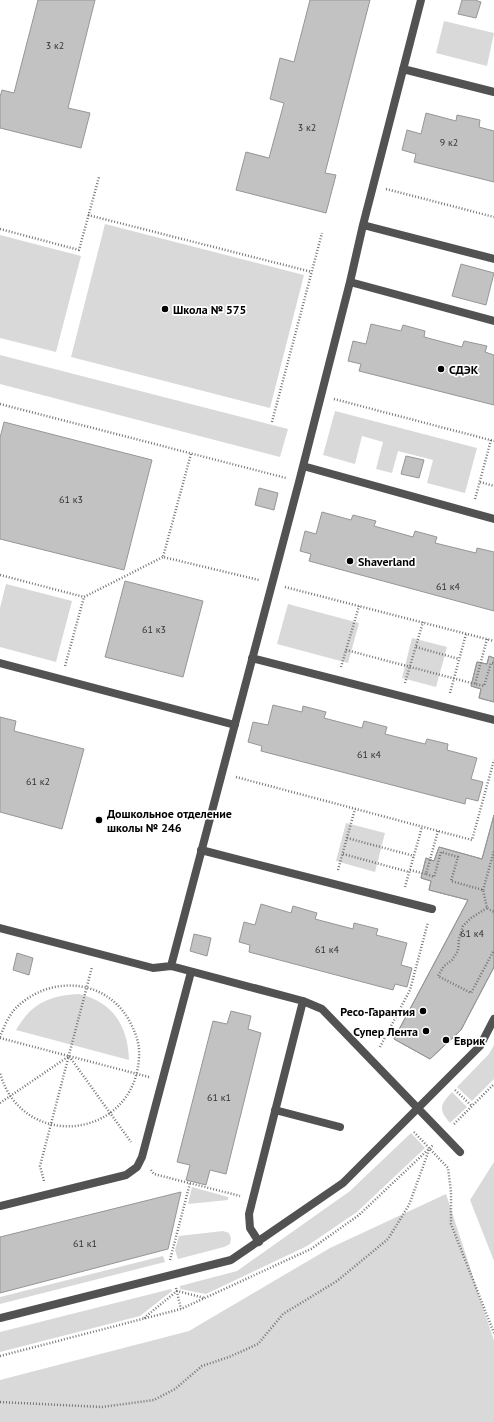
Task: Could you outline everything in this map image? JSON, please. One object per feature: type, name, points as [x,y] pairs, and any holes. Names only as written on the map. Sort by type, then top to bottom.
[{"type":"lane","points":[[171,966],[299,482],[421,0]]},
{"type":"lane","points":[[403,69],[494,92]]},
{"type":"lane","points":[[363,225],[494,259]]},
{"type":"lane","points":[[350,282],[494,321]]},
{"type":"lane","points":[[303,466],[494,519]]},
{"type":"lane","points":[[252,658],[494,720]]},
{"type":"lane","points":[[0,663],[235,725]]},
{"type":"lane","points":[[202,850],[432,908]]},
{"type":"lane","points":[[1,931],[153,968],[171,966],[303,1000],[322,1009],[373,1060],[460,1152]]},
{"type":"lane","points":[[0,1206],[126,1175],[137,1167],[142,1157],[192,972]]},
{"type":"lane","points":[[259,1242],[250,1228],[249,1214],[303,1000]]},
{"type":"lane","points":[[0,1318],[231,1260],[343,1183],[480,1046],[494,1019]]},
{"type":"lane","points":[[275,1110],[340,1127]]},
{"type":"path","points":[[0,229],[79,250],[99,176]]},
{"type":"path","points":[[373,186],[494,217]]},
{"type":"path","points":[[88,215],[312,272]]},
{"type":"path","points":[[272,422],[322,233]]},
{"type":"path","points":[[321,395],[493,440],[472,513]]},
{"type":"path","points":[[0,404],[299,482]]},
{"type":"path","points":[[163,557],[191,454]]},
{"type":"path","points":[[480,482],[494,486]]},
{"type":"path","points":[[0,575],[84,597],[163,557],[494,641]]},
{"type":"path","points":[[61,679],[84,597]]},
{"type":"path","points":[[343,662],[359,606]]},
{"type":"path","points":[[406,679],[422,622]]},
{"type":"path","points":[[446,708],[466,634]]},
{"type":"path","points":[[475,684],[487,640]]},
{"type":"path","points":[[416,647],[459,659]]},
{"type":"path","points":[[346,650],[484,686],[491,663],[494,664]]},
{"type":"path","points":[[222,774],[472,840],[494,760]]},
{"type":"path","points":[[340,862],[355,809]]},
{"type":"path","points":[[401,901],[422,827]]},
{"type":"path","points":[[426,874],[438,831]]},
{"type":"path","points":[[347,838],[414,856]]},
{"type":"path","points":[[494,851],[483,890],[487,908],[494,912]]},
{"type":"path","points":[[343,854],[434,877],[441,852],[458,857],[451,881],[483,890]]},
{"type":"path","points":[[373,1060],[410,990],[432,908]]},
{"type":"path","points":[[487,908],[471,918],[463,926],[459,939],[458,951],[452,960],[444,966],[438,976],[471,993],[494,950]]},
{"type":"path","points":[[47,1194],[40,1166],[96,953]]},
{"type":"path","points":[[0,1073],[2,1082],[10,1096],[21,1109],[35,1119],[51,1125],[67,1127],[83,1126],[111,1113],[124,1101],[137,1074],[140,1057],[137,1036],[128,1018],[116,1003],[101,993],[87,988],[69,985],[50,988],[31,996],[17,1007],[4,1026],[0,1038],[137,1074],[162,1080]]},
{"type":"path","points":[[0,1103],[69,1056]]},
{"type":"path","points":[[69,1056],[154,1174],[252,1199]]},
{"type":"path","points":[[445,1080],[472,1106]]},
{"type":"path","points":[[414,1132],[448,1168],[451,1192],[451,1224],[494,1334]]},
{"type":"path","points":[[0,1402],[102,1407],[154,1400],[175,1389],[202,1366],[229,1357],[258,1344],[283,1314],[337,1281],[388,1239],[409,1205],[430,1148]]},
{"type":"path","points":[[170,1261],[190,1183]]},
{"type":"path","points":[[176,1288],[181,1309]]},
{"type":"path","points":[[176,1291],[205,1298]]},
{"type":"path","points":[[142,1320],[176,1291]]},
{"type":"shaded area","points":[[444,21],[494,33],[487,66],[436,53]]},
{"type":"shaded area","points":[[105,224],[304,275],[270,408],[71,357]]},
{"type":"shaded area","points":[[0,235],[81,256],[56,352],[0,338]]},
{"type":"shaded area","points":[[0,355],[288,429],[280,457],[0,384]]},
{"type":"shaded area","points":[[335,411],[477,448],[465,493],[427,483],[433,460],[398,451],[392,473],[376,469],[383,442],[362,436],[355,464],[323,455]]},
{"type":"shaded area","points":[[6,584],[72,601],[56,662],[0,647],[0,608]]},
{"type":"shaded area","points":[[288,604],[359,623],[348,663],[277,644]]},
{"type":"shaded area","points":[[412,638],[447,647],[436,687],[402,678]]},
{"type":"shaded area","points":[[346,823],[385,833],[375,872],[336,861]]},
{"type":"shaded area","points":[[79,994],[101,1003],[116,1017],[126,1036],[129,1060],[16,1030],[28,1013],[42,1003],[58,997]]},
{"type":"shaded area","points":[[494,1045],[494,1079],[472,1101],[457,1087],[489,1054]]},
{"type":"shaded area","points":[[452,1092],[467,1107],[450,1123],[442,1110],[442,1107],[445,1100]]},
{"type":"shaded area","points":[[411,1133],[425,1148],[357,1212],[307,1246],[206,1294],[180,1289],[180,1286],[237,1271],[350,1191]]},
{"type":"shaded area","points":[[494,1162],[494,1261],[470,1200]]},
{"type":"shaded area","points":[[192,1187],[228,1197],[228,1200],[188,1204]]},
{"type":"shaded area","points":[[446,1194],[494,1341],[494,1422],[0,1422],[0,1380],[189,1331],[330,1248]]},
{"type":"shaded area","points":[[223,1231],[229,1233],[231,1238],[230,1244],[224,1247],[178,1259],[175,1250],[179,1236]]},
{"type":"shaded area","points":[[163,1256],[165,1262],[0,1304],[0,1297]]},
{"type":"shaded area","points":[[171,1289],[172,1291],[140,1316],[0,1352],[0,1332]]},
{"type":"building","points":[[38,0],[95,0],[68,108],[90,113],[81,148],[0,128],[0,97],[2,90],[14,93]]},
{"type":"building","points":[[310,0],[370,0],[325,173],[336,175],[326,213],[236,190],[246,152],[269,158],[284,103],[270,99],[280,58],[294,62]]},
{"type":"building","points":[[462,0],[475,0],[481,2],[476,18],[458,14]]},
{"type":"building","points":[[426,113],[456,121],[457,115],[480,120],[479,127],[494,131],[494,182],[414,162],[416,154],[402,150],[407,130],[421,134]]},
{"type":"building","points":[[461,264],[494,273],[486,305],[452,296]]},
{"type":"building","points":[[371,324],[401,331],[403,325],[425,331],[424,337],[462,347],[464,341],[487,346],[485,352],[494,355],[494,405],[359,371],[361,364],[348,361],[353,341],[366,344]]},
{"type":"building","points":[[4,422],[152,460],[124,570],[0,539],[0,438]]},
{"type":"building","points":[[406,456],[424,460],[419,478],[401,474]]},
{"type":"building","points":[[259,488],[278,493],[274,510],[255,505]]},
{"type":"building","points":[[322,512],[351,520],[353,515],[376,521],[374,526],[413,537],[415,531],[437,537],[435,543],[476,553],[477,548],[494,552],[494,611],[309,561],[311,554],[300,551],[305,531],[316,534]]},
{"type":"building","points":[[125,581],[203,601],[183,677],[105,657]]},
{"type":"building","points":[[489,656],[494,658],[494,702],[479,698],[481,689],[471,686],[477,662],[487,664]]},
{"type":"building","points":[[489,656],[494,658],[494,702],[479,698],[481,689],[471,686],[477,662],[487,664]]},
{"type":"building","points":[[273,705],[302,712],[303,706],[326,712],[324,718],[362,728],[364,721],[387,727],[385,734],[425,744],[427,739],[448,744],[447,750],[477,758],[471,779],[483,782],[478,801],[466,798],[465,804],[261,751],[262,746],[248,742],[253,722],[268,725]]},
{"type":"building","points":[[0,717],[16,721],[14,731],[84,749],[62,829],[0,812]]},
{"type":"building","points":[[494,815],[494,967],[461,1030],[430,1059],[394,1039],[468,900],[429,890],[431,881],[421,878],[426,858],[434,861],[439,847],[482,859]]},
{"type":"building","points":[[494,815],[494,967],[461,1030],[430,1059],[394,1039],[468,900],[429,890],[431,881],[421,878],[426,858],[434,861],[439,847],[482,859]]},
{"type":"building","points":[[261,904],[291,913],[293,906],[317,913],[315,919],[353,929],[354,923],[378,929],[376,935],[407,943],[401,965],[412,968],[407,987],[395,984],[393,990],[249,952],[250,945],[239,942],[244,922],[255,925]]},
{"type":"building","points":[[194,934],[211,938],[207,956],[190,951]]},
{"type":"building","points":[[17,953],[33,958],[29,975],[13,970]]},
{"type":"building","points":[[231,1011],[251,1016],[248,1029],[261,1033],[226,1174],[210,1170],[206,1185],[186,1180],[190,1165],[177,1162],[213,1021],[227,1024]]},
{"type":"building","points":[[181,1192],[168,1249],[0,1293],[0,1237]]},
{"type":"place","name":"Школа № 575","points":[[165,309]]},
{"type":"place","name":"СДЭК","points":[[441,369]]},
{"type":"place","name":"Shaverland","points":[[350,561]]},
{"type":"place","name":"Дошкольное отделение школы № 246","points":[[99,820]]},
{"type":"place","name":"Ресо-Гарантия","points":[[423,1011]]},
{"type":"place","name":"Супер Лента","points":[[426,1031]]},
{"type":"place","name":"Еврик","points":[[446,1040]]}]
